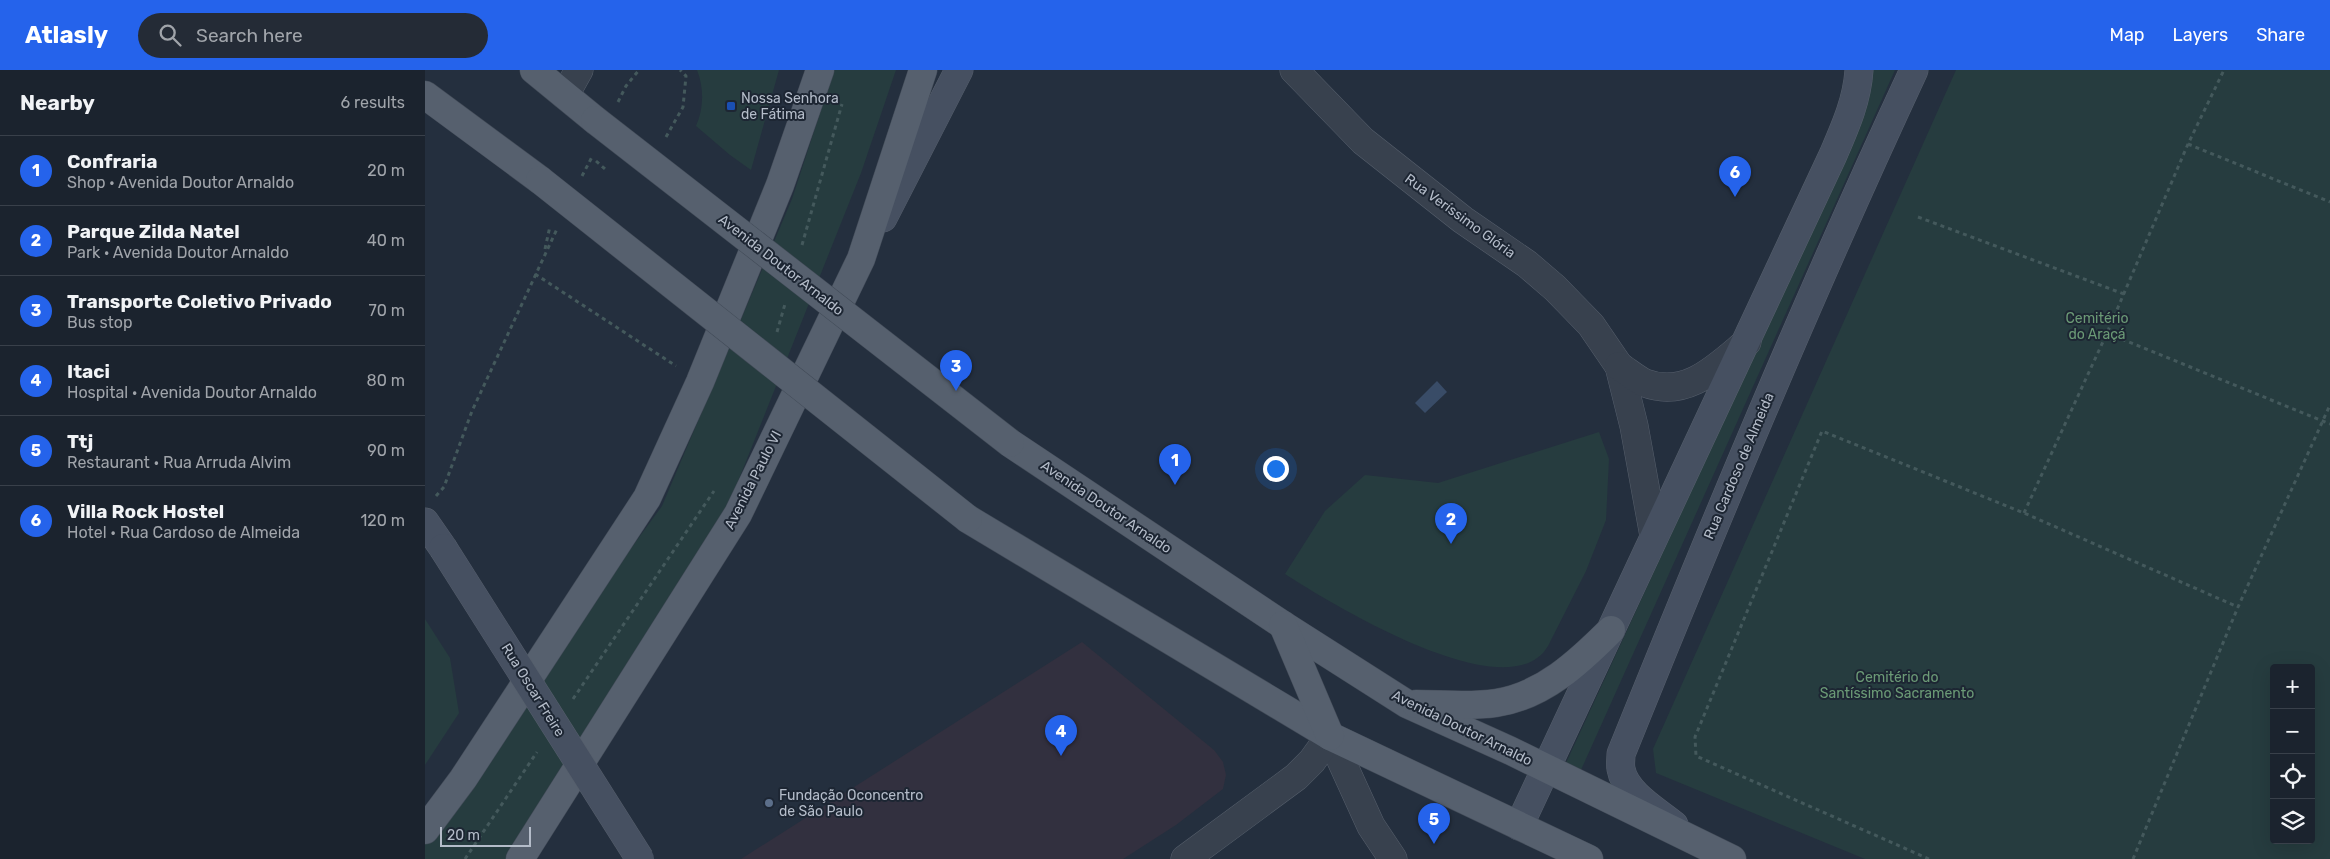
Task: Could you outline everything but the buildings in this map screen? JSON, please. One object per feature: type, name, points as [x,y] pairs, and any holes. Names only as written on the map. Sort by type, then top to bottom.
[{"type":"main road","name":"Avenida Doutor Arnaldo","points":[[534,70],[595,120],[1010,443],[1283,625],[1407,704],[1546,768],[1732,859]]},
{"type":"main road","points":[[425,830],[463,779],[647,498],[700,382],[780,185],[820,70]]},
{"type":"main road","name":"Avenida Paulo VI","points":[[521,859],[738,514],[861,259],[923,70]]},
{"type":"main road","points":[[861,259],[959,70]]},
{"type":"main road","points":[[1519,826],[1747,342],[1853,110],[1858,88],[1859,70]]},
{"type":"main road","name":"Rua Cardoso de Almeida","points":[[1697,843],[1642,799],[1626,781],[1621,770],[1621,754],[1730,486],[1864,177],[1914,70]]},
{"type":"main road","points":[[425,95],[540,180],[968,519],[1330,736],[1589,859]]},
{"type":"main road","name":"Rua Oscar Freire","points":[[428,511],[443,548],[640,859]]},
{"type":"main road","points":[[1283,625],[1330,736]]},
{"type":"main road","points":[[1407,704],[1496,703],[1519,696],[1556,678],[1580,660],[1611,630]]},
{"type":"street","points":[[565,95],[579,70]]},
{"type":"street","name":"Rua Veríssimo Glória","points":[[1294,70],[1356,134],[1397,170],[1463,220],[1527,264],[1555,288],[1591,325],[1619,366],[1634,426],[1654,536]]},
{"type":"street","name":"Rua Veríssimo Glória","points":[[1619,366],[1645,382],[1663,387],[1681,386],[1703,378],[1747,342]]},
{"type":"street","points":[[1185,859],[1296,777],[1312,761],[1330,736],[1371,826],[1393,859]]},
{"type":"path","points":[[618,104],[626,86],[639,70]]},
{"type":"path","points":[[675,120],[683,107],[684,99],[686,76],[680,70]]},
{"type":"path","points":[[2024,512],[2107,333],[2188,144],[2224,70]]},
{"type":"path","points":[[2188,144],[2330,202]]},
{"type":"path","points":[[579,182],[596,148]]},
{"type":"path","points":[[591,158],[605,169]]},
{"type":"path","points":[[1918,217],[2124,294]]},
{"type":"path","points":[[428,511],[444,487],[472,411],[561,221]]},
{"type":"path","points":[[535,274],[700,382]]},
{"type":"path","points":[[2107,333],[2330,424]]},
{"type":"path","points":[[2133,859],[2238,607],[2330,405]]},
{"type":"path","points":[[1929,859],[1696,756],[1695,737],[1822,430],[2024,512],[2238,607]]},
{"type":"shaded area","points":[[1082,642],[1214,750],[1223,762],[1226,775],[1223,789],[1176,825],[1123,859],[741,859]]},
{"type":"green space","points":[[697,70],[779,70],[751,170],[696,126],[701,112],[702,98]]},
{"type":"green space","points":[[834,70],[896,70],[861,173],[727,509],[520,859],[425,859],[425,829],[662,506],[792,199]]},
{"type":"green space","points":[[1871,70],[1895,70],[1581,770],[1566,763],[1803,248]]},
{"type":"green space","name":"Cemitério do Araçá","points":[[1956,70],[2330,70],[2330,859],[1865,859],[1656,773],[1653,749]]},
{"type":"green space","points":[[1599,432],[1609,459],[1606,520],[1586,571],[1548,646],[1527,663],[1497,667],[1460,660],[1419,646],[1340,607],[1285,574],[1325,511],[1365,475],[1438,483]]},
{"type":"green space","points":[[425,619],[450,658],[459,713],[425,765]]},
{"type":"water","points":[[1437,381],[1447,392],[1425,413],[1415,403]]},
{"type":"place","name":"Nossa Senhora de Fátima","points":[[731,106]]},
{"type":"place","name":"Villa Rock Hostel","points":[[1735,197]]},
{"type":"place","name":"Transporte Coletivo Privado","points":[[956,391]]},
{"type":"place","name":"Confraria","points":[[1175,485]]},
{"type":"place","name":"Parque Zilda Natel","points":[[1451,544]]},
{"type":"place","name":"Itaci","points":[[1061,756]]},
{"type":"place","name":"Fundação Oconcentro de São Paulo","points":[[769,803]]},
{"type":"place","name":"Ttj","points":[[1434,844]]},
{"type":"park label","name":"Cemitério do Santíssimo Sacramento","points":[[1897,686]]}]
